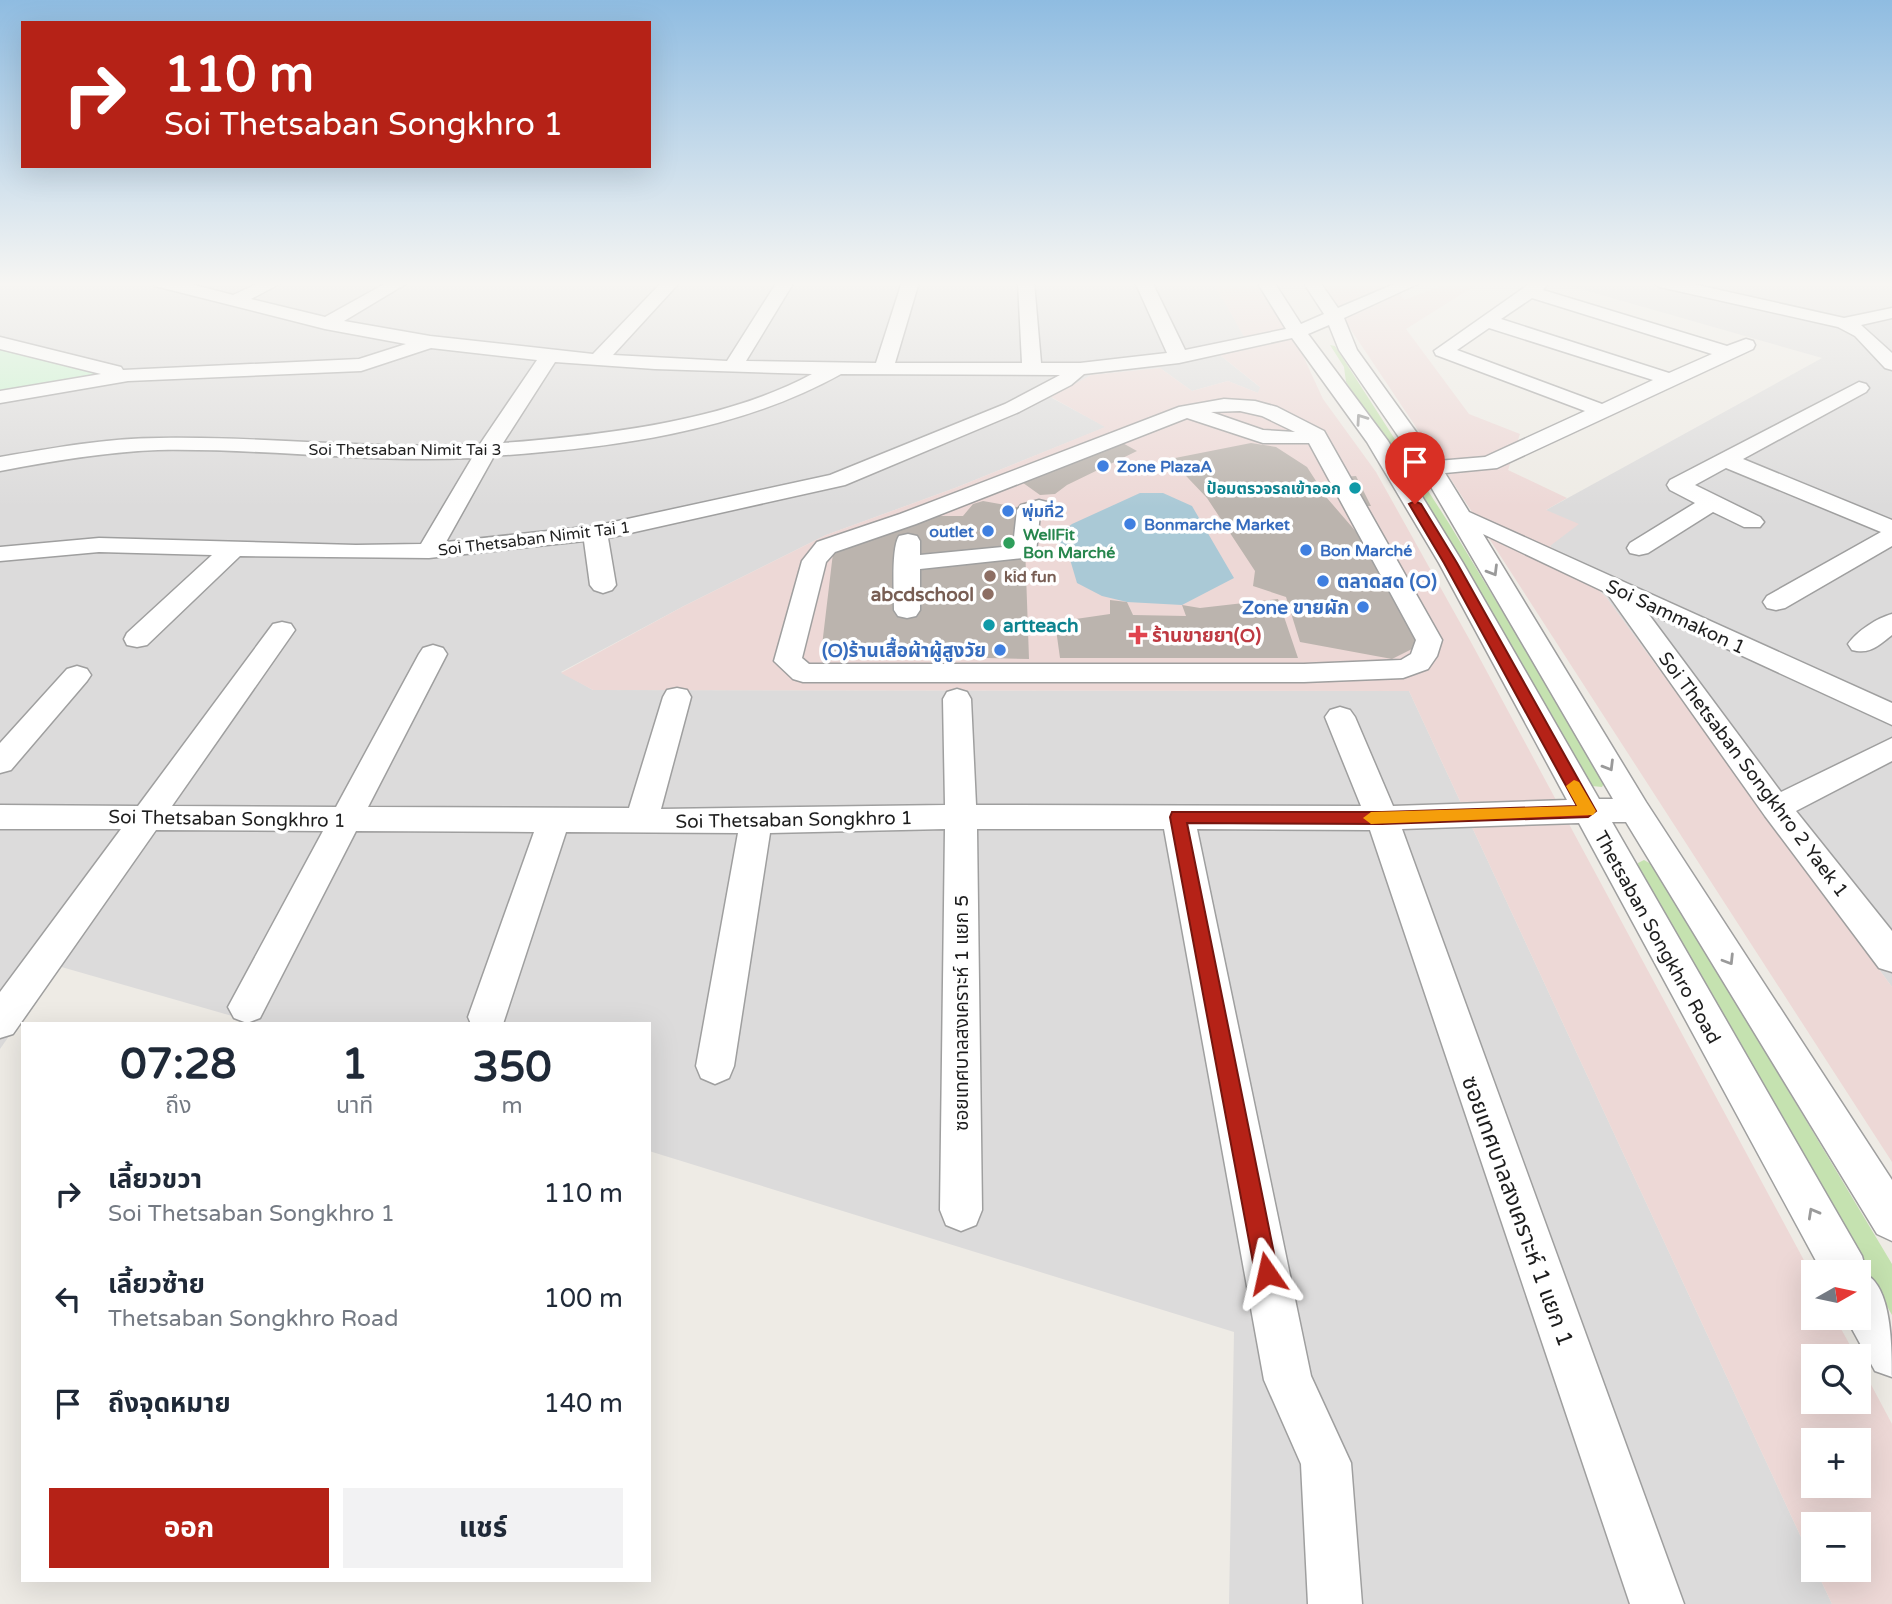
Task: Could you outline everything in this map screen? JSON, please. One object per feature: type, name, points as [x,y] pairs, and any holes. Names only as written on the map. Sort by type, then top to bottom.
[{"type":"street","points":[[55,357],[128,375]]},
{"type":"street","points":[[0,397],[128,375],[361,365],[385,357]]},
{"type":"street","points":[[429,551],[486,452],[548,357]]},
{"type":"street","points":[[559,357],[733,367],[884,369],[1080,369],[1179,357]]},
{"type":"street","points":[[598,360],[601,357]]},
{"type":"street","points":[[733,367],[739,357]]},
{"type":"street","points":[[884,369],[888,357]]},
{"type":"street","points":[[1031,357],[1032,369]]},
{"type":"street","name":"Thetsaban Songkhro Road","points":[[1325,357],[1377,441],[1373,484],[1451,563],[1839,1260]]},
{"type":"street","name":"Thetsaban Songkhro Road","points":[[1353,357],[1431,468],[1636,810],[1892,1219]]},
{"type":"street","points":[[1459,357],[1605,412]]},
{"type":"street","points":[[1599,357],[1672,380]]},
{"type":"street","points":[[1431,468],[1489,463],[1721,357]]},
{"type":"street","name":"Soi Thetsaban Nimit Tai 3","points":[[0,464],[78,450],[158,444],[221,444],[389,453],[486,452],[554,446],[672,427],[742,410],[806,388],[840,368]]},
{"type":"street","name":"Soi Thetsaban Nimit Tai 1","points":[[0,554],[99,545],[429,551],[595,533],[837,480],[1012,408],[1064,381],[1080,369]]},
{"type":"street","points":[[1752,522],[1678,485],[1859,388]]},
{"type":"street","points":[[1241,403],[1271,410],[1317,436],[1373,484],[1366,530],[1429,640],[1424,658],[1417,665],[1304,673],[803,673],[789,662],[814,561],[826,547],[908,519],[1186,411],[1218,404],[1241,403]]},
{"type":"street","points":[[1218,404],[1268,428]]},
{"type":"street","points":[[1186,411],[1260,438],[1317,436]]},
{"type":"street","points":[[1726,460],[1892,528]]},
{"type":"street","points":[[1639,548],[1711,503]]},
{"type":"street","points":[[907,562],[939,562],[1024,552],[1029,510],[1039,507]]},
{"type":"street","name":"Soi Sammakon 1","points":[[1460,517],[1892,715]]},
{"type":"street","points":[[906,610],[908,519]]},
{"type":"street","points":[[595,533],[603,584]]},
{"type":"street","points":[[1776,602],[1892,536]]},
{"type":"street","points":[[137,639],[234,548]]},
{"type":"street","name":"Soi Thetsaban Songkhro 2 Yaek 1","points":[[1617,589],[1776,808],[1892,957]]},
{"type":"street","points":[[1862,644],[1892,622]]},
{"type":"street","points":[[0,1022],[282,630]]},
{"type":"street","points":[[247,1007],[433,654]]},
{"type":"street","points":[[0,762],[77,675]]},
{"type":"street","points":[[642,820],[677,697]]},
{"type":"street","name":"ซอยเทศบาลสงเคราะห์ 1 แยก 5","points":[[957,699],[961,817],[961,1210]]},
{"type":"street","name":"ซอยเทศบาลสงเคราะห์ 1 แยก 1","points":[[1340,717],[1382,818],[1657,1604]]},
{"type":"street","points":[[1776,808],[1892,748]]},
{"type":"street","name":"Soi Thetsaban Songkhro 1","points":[[0,817],[756,821],[961,817],[1382,818],[1636,810]]},
{"type":"street","points":[[1178,817],[1288,1380],[1325,1463],[1335,1604]]},
{"type":"street","points":[[487,1017],[554,820]]},
{"type":"street","points":[[715,1066],[756,821]]},
{"type":"street","points":[[1871,1317],[1892,1354]]},
{"type":"shaded area","points":[[0,357],[1222,357],[1261,388],[1258,393],[1228,381],[1192,391],[1160,368],[1091,375],[1052,398],[1106,427],[955,488],[826,535],[682,607],[561,672],[593,690],[1409,691],[1801,1537],[1801,1582],[1822,1582],[1832,1604],[1229,1604],[1234,1332],[651,1152],[651,1022],[253,1022],[58,966],[0,1049]]},
{"type":"shaded area","name":"Bonmarche Market","points":[[1222,357],[1304,357],[1323,399],[1376,472],[1472,644],[1804,1260],[1801,1260],[1801,1330],[1842,1330],[1849,1344],[1801,1344],[1801,1414],[1871,1414],[1871,1385],[1892,1424],[1892,1604],[1832,1604],[1822,1582],[1871,1582],[1871,1512],[1801,1512],[1801,1537],[1409,691],[593,690],[561,673],[682,607],[826,535],[955,488],[1105,427],[1051,397],[1091,375],[1160,368],[1192,391],[1228,381],[1258,393],[1260,387]]},
{"type":"shaded area","points":[[1369,357],[1427,357],[1469,414],[1520,434],[1508,470],[1567,498],[1546,510],[1579,524],[1550,546],[1606,597],[1892,987],[1892,1162]]},
{"type":"shaded area","points":[[1818,357],[1892,357],[1892,987],[1606,597],[1549,545],[1546,510],[1822,358]]},
{"type":"green space","points":[[0,357],[31,357],[104,375],[0,393]]},
{"type":"green space","points":[[1338,357],[1342,357],[1450,525],[1605,781],[1602,787],[1592,786],[1582,780],[1403,468],[1346,382],[1344,367]]},
{"type":"green space","points":[[1644,860],[1658,868],[1676,903],[1892,1264],[1892,1315],[1871,1278],[1871,1260],[1861,1260],[1639,872],[1638,863]]},
{"type":"water","points":[[1140,493],[1163,493],[1192,506],[1234,578],[1182,605],[1127,602],[1102,596],[1077,583],[1069,556],[1055,537],[1072,524]]},
{"type":"building","points":[[1119,441],[1137,451],[1067,485],[1055,494],[1040,495],[1019,480]]},
{"type":"building","name":"ตลาดสด (O)","points":[[1251,443],[1276,447],[1307,467],[1327,498],[1383,563],[1426,642],[1392,659],[1300,642],[1286,597],[1253,586],[1255,571],[1207,498],[1170,459]]},
{"type":"building","name":"ป้อมตรวจรถเข้าออก","points":[[1356,476],[1371,506],[1362,506],[1343,477]]},
{"type":"building","points":[[983,501],[1027,509],[1025,545],[1029,659],[821,654],[833,553],[922,516],[963,516],[973,504]]},
{"type":"building","points":[[1278,599],[1298,658],[1060,658],[1055,622],[1110,614],[1110,600],[1127,602],[1133,615],[1186,616],[1182,605],[1200,608]]},
{"type":"slow traffic","points":[[1371,818],[1588,811],[1574,786]]},
{"type":"place","name":"Zone PlazaA","points":[[1103,466]]},
{"type":"place","name":"ป้อมตรวจรถเข้าออก","points":[[1355,488]]},
{"type":"place","name":"พุ่มที่2","points":[[1008,511]]},
{"type":"place","name":"Bonmarche Market","points":[[1130,524]]},
{"type":"place","name":"outlet","points":[[988,531]]},
{"type":"place","name":"WellFit Bon Marché","points":[[1009,543]]},
{"type":"place","name":"Bon Marché","points":[[1306,550]]},
{"type":"place","name":"kid fun","points":[[990,576]]},
{"type":"place","name":"ตลาดสด (O)","points":[[1323,581]]},
{"type":"place","name":"abcdschool","points":[[988,594]]},
{"type":"place","name":"Zone ขายผัก","points":[[1363,607]]},
{"type":"place","name":"artteach","points":[[989,625]]},
{"type":"place","name":"ร้านขายยา(O)","points":[[1138,635]]},
{"type":"place","name":"(O)ร้านเสื้อผ้าผู้สูงวัย","points":[[1000,650]]},
{"type":"route","points":[[1267,1273],[1178,817],[1382,818],[1588,811],[1451,563],[1415,504]]}]
